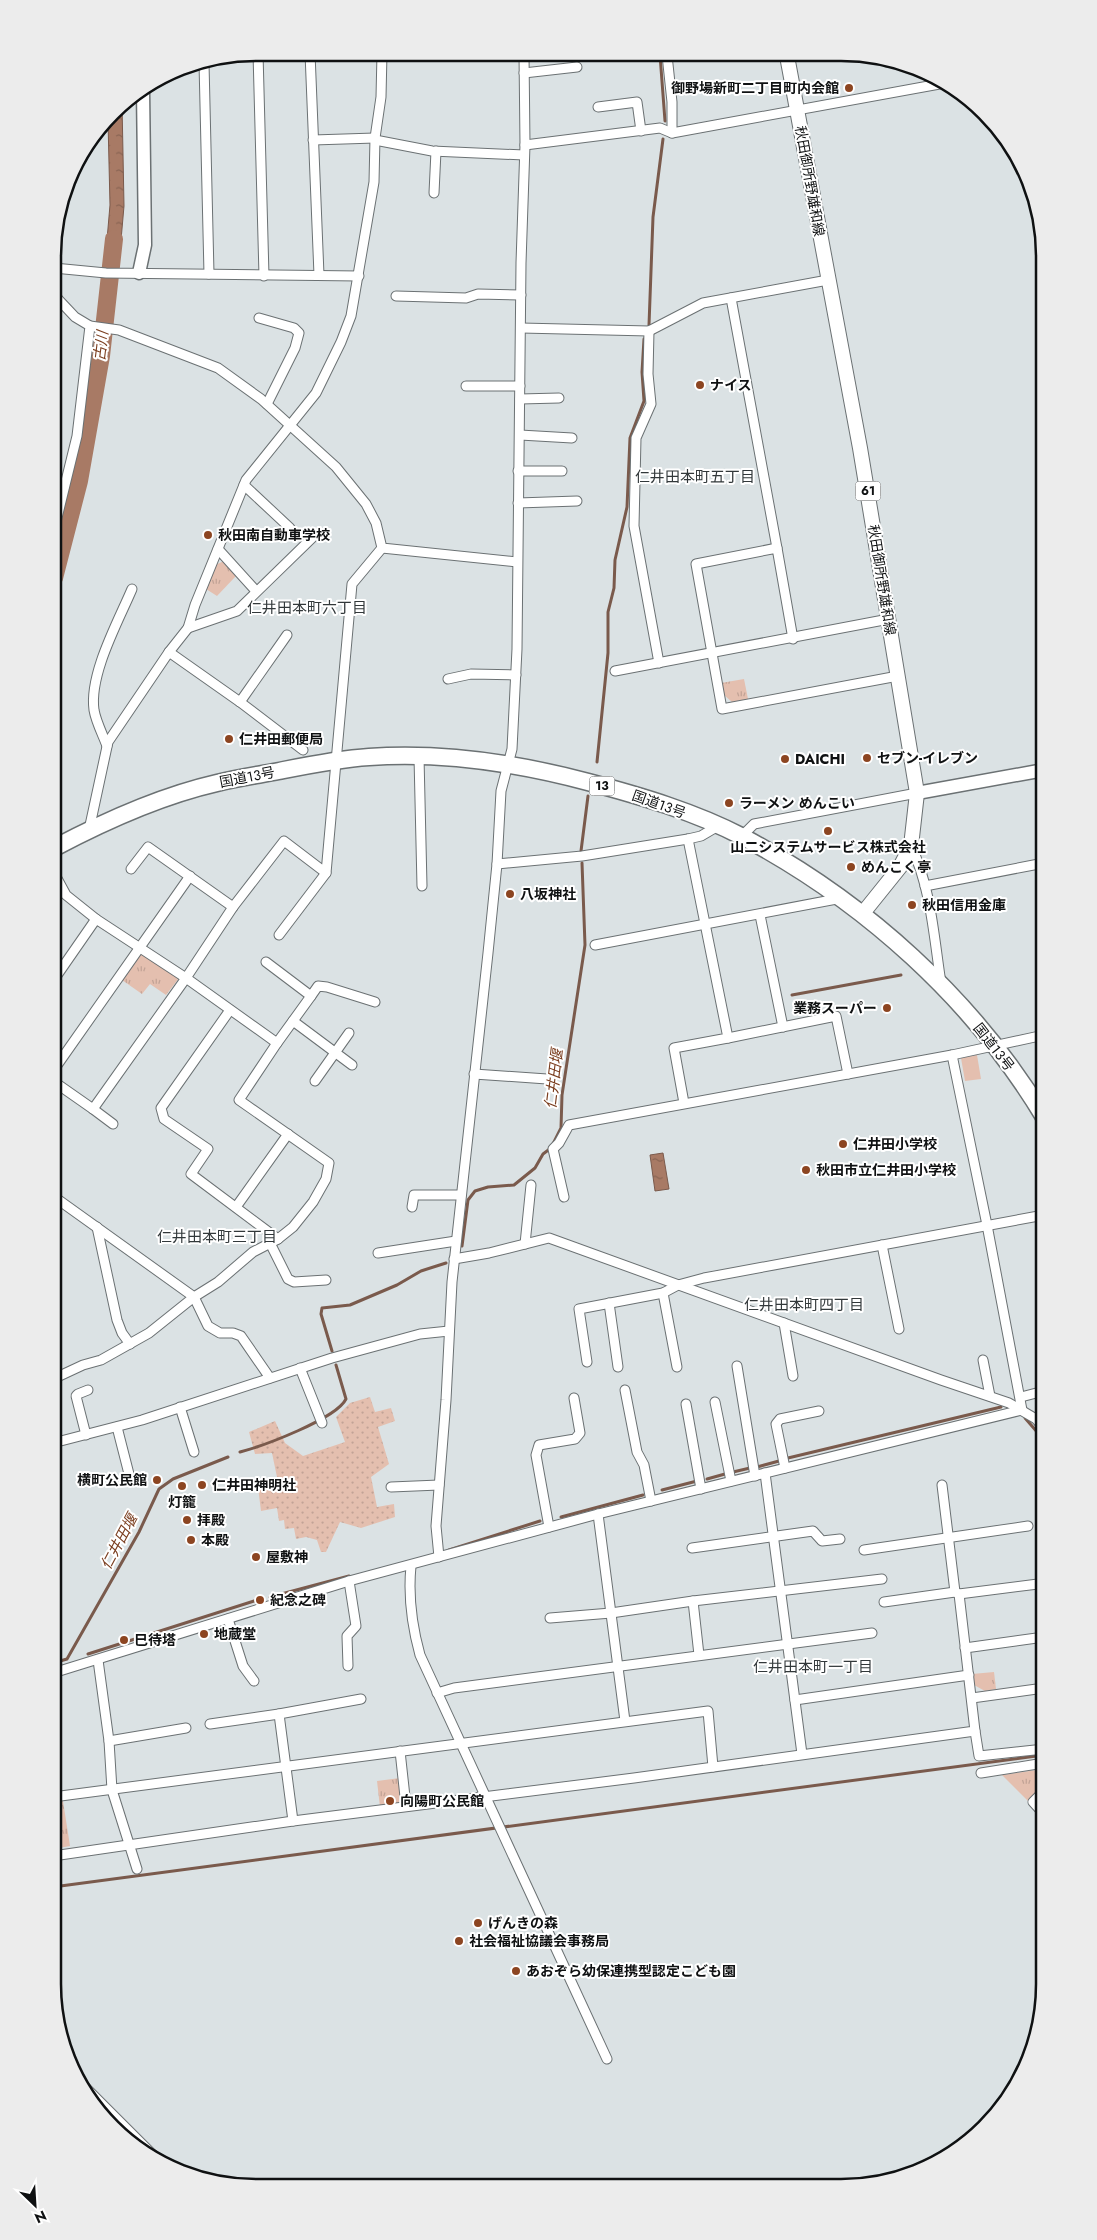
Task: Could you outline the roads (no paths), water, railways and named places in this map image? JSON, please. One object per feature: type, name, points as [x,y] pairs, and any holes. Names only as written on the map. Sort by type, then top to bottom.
[{"type":"highway","name":"国道13号","points":[[61,844],[138,808],[215,784],[337,760],[372,757],[419,757],[508,764],[565,776],[632,794],[718,826],[742,836],[814,878],[863,913],[942,985],[993,1045],[1036,1106]]},
{"type":"main road","name":"秋田御所野雄和線","points":[[788,61],[860,448],[917,793],[911,846],[900,866],[863,913]]},
{"type":"street","points":[[258,61],[264,276]]},
{"type":"street","points":[[310,61],[319,275]]},
{"type":"street","points":[[89,830],[107,746],[169,652],[188,628],[195,605],[244,485],[316,393],[341,342],[351,316],[374,182],[375,139],[381,97],[382,61]]},
{"type":"street","points":[[439,1558],[436,1526],[454,1259],[497,864],[501,791],[512,749],[516,675],[524,61]]},
{"type":"street","points":[[668,61],[672,102],[672,132]]},
{"type":"street","points":[[524,73],[578,67]]},
{"type":"street","points":[[204,69],[209,274]]},
{"type":"street","points":[[524,145],[660,128],[672,132],[798,111],[934,85]]},
{"type":"street","points":[[133,273],[145,245],[143,98]]},
{"type":"street","points":[[598,107],[637,102],[641,131]]},
{"type":"street","points":[[313,140],[375,139],[436,151],[524,155]]},
{"type":"street","points":[[434,193],[436,151]]},
{"type":"street","points":[[61,269],[106,273],[359,276]]},
{"type":"street","points":[[521,328],[649,331],[703,303],[828,280]]},
{"type":"street","points":[[396,296],[466,298],[478,294],[521,295]]},
{"type":"street","points":[[731,298],[793,639]]},
{"type":"street","points":[[61,302],[75,316],[93,326],[114,329],[218,368],[267,404],[336,467],[366,504],[376,523],[382,548]]},
{"type":"street","points":[[259,318],[294,328],[299,333],[296,348],[267,404]]},
{"type":"street","points":[[61,500],[77,436],[93,326]]},
{"type":"street","points":[[649,331],[648,374],[651,404],[636,438],[634,526],[659,663]]},
{"type":"street","points":[[466,386],[520,386]]},
{"type":"street","points":[[520,400],[559,398]]},
{"type":"street","points":[[520,436],[572,438]]},
{"type":"street","points":[[518,471],[562,471]]},
{"type":"street","points":[[244,485],[290,528]]},
{"type":"street","points":[[518,503],[577,501]]},
{"type":"street","points":[[188,628],[237,610],[314,536]]},
{"type":"street","points":[[382,548],[517,562]]},
{"type":"street","points":[[279,935],[326,872],[352,584],[382,548]]},
{"type":"street","points":[[777,548],[696,564],[722,709],[898,676]]},
{"type":"street","points":[[218,549],[256,591]]},
{"type":"street","points":[[107,746],[95,712],[94,702],[102,656],[132,589]]},
{"type":"street","points":[[615,671],[793,639],[889,619]]},
{"type":"street","points":[[240,702],[287,635]]},
{"type":"street","points":[[169,652],[240,702],[303,750]]},
{"type":"street","points":[[448,680],[471,674],[516,675]]},
{"type":"street","points":[[419,757],[422,886]]},
{"type":"street","points":[[742,836],[754,824],[1036,771]]},
{"type":"street","points":[[497,864],[582,856],[688,839],[701,836],[718,826]]},
{"type":"street","points":[[688,839],[707,925],[728,1038]]},
{"type":"street","points":[[93,1109],[186,978],[233,907],[284,841],[326,872]]},
{"type":"street","points":[[911,846],[918,860],[925,886],[942,985]]},
{"type":"street","points":[[131,869],[148,848],[233,907]]},
{"type":"street","points":[[925,886],[1036,865]]},
{"type":"street","points":[[61,1060],[190,876]]},
{"type":"street","points":[[61,886],[66,895],[96,919],[186,978],[277,1043]]},
{"type":"street","points":[[595,945],[842,898]]},
{"type":"street","points":[[760,914],[783,1027]]},
{"type":"street","points":[[61,971],[96,919]]},
{"type":"street","points":[[266,962],[310,996]]},
{"type":"street","points":[[61,1375],[83,1364],[101,1360],[149,1333],[194,1297],[218,1282],[253,1252],[274,1241],[293,1227],[313,1202],[326,1179],[329,1163],[239,1100],[318,986],[328,987],[375,1002]]},
{"type":"street","points":[[230,1010],[161,1108],[164,1119],[208,1149],[191,1174],[236,1208],[274,1241],[288,1279],[294,1282],[326,1280]]},
{"type":"street","points":[[684,1103],[674,1048],[836,1016],[848,1074]]},
{"type":"street","points":[[293,1021],[352,1064]]},
{"type":"street","points":[[315,1080],[350,1032]]},
{"type":"street","points":[[564,1197],[553,1149],[559,1143],[569,1125],[952,1055],[1036,1037]]},
{"type":"street","points":[[952,1055],[1021,1397],[1022,1410]]},
{"type":"street","points":[[474,1074],[547,1079]]},
{"type":"street","points":[[61,1087],[113,1124]]},
{"type":"street","points":[[236,1208],[288,1134]]},
{"type":"street","points":[[525,1244],[531,1185]]},
{"type":"street","points":[[412,1207],[414,1194],[461,1195]]},
{"type":"street","points":[[61,1202],[194,1297],[208,1326],[220,1333],[233,1333],[241,1336],[270,1378]]},
{"type":"street","points":[[587,1362],[580,1308],[663,1293],[678,1285],[704,1278],[1036,1216]]},
{"type":"street","points":[[97,1227],[118,1320],[122,1333],[130,1344]]},
{"type":"street","points":[[454,1259],[489,1253],[549,1238],[941,1380],[1010,1403],[1036,1421]]},
{"type":"street","points":[[378,1253],[456,1241]]},
{"type":"street","points":[[882,1245],[899,1329]]},
{"type":"street","points":[[663,1293],[677,1367]]},
{"type":"street","points":[[609,1303],[618,1367]]},
{"type":"street","points":[[784,1323],[793,1376]]},
{"type":"street","points":[[61,1441],[117,1427],[300,1368],[420,1334],[449,1331]]},
{"type":"street","points":[[983,1360],[990,1396]]},
{"type":"street","points":[[737,1366],[755,1476]]},
{"type":"street","points":[[300,1368],[321,1419]]},
{"type":"street","points":[[86,1435],[76,1396],[88,1390]]},
{"type":"street","points":[[625,1390],[637,1452],[644,1465],[651,1501]]},
{"type":"street","points":[[1021,1397],[1036,1393]]},
{"type":"street","points":[[549,1527],[536,1454],[539,1445],[575,1438],[580,1433],[574,1398]]},
{"type":"street","points":[[715,1402],[731,1481]]},
{"type":"street","points":[[686,1404],[701,1489]]},
{"type":"street","points":[[180,1407],[194,1452]]},
{"type":"street","points":[[61,1671],[349,1581],[598,1514],[1022,1410]]},
{"type":"street","points":[[785,1468],[776,1424],[780,1419],[819,1411]]},
{"type":"street","points":[[117,1427],[128,1474]]},
{"type":"street","points":[[765,1473],[802,1754]]},
{"type":"street","points":[[391,1487],[439,1485]]},
{"type":"street","points":[[942,1485],[979,1756],[1036,1749]]},
{"type":"street","points":[[598,1514],[625,1721]]},
{"type":"street","points":[[864,1550],[1028,1526]]},
{"type":"street","points":[[692,1548],[813,1531],[822,1541],[840,1539]]},
{"type":"street","points":[[410,1566],[409,1584],[414,1634],[420,1655],[607,2059]]},
{"type":"street","points":[[550,1618],[611,1613],[780,1589],[882,1579]]},
{"type":"street","points":[[348,1666],[347,1636],[356,1626],[349,1581]]},
{"type":"street","points":[[884,1602],[1036,1583]]},
{"type":"street","points":[[692,1601],[699,1655]]},
{"type":"street","points":[[228,1618],[244,1666],[254,1681]]},
{"type":"street","points":[[437,1693],[618,1666],[872,1633]]},
{"type":"street","points":[[965,1648],[1036,1638]]},
{"type":"street","points":[[98,1660],[109,1741],[112,1790],[137,1869]]},
{"type":"street","points":[[795,1700],[969,1675]]},
{"type":"street","points":[[972,1698],[1036,1689]]},
{"type":"street","points":[[210,1724],[361,1700]]},
{"type":"street","points":[[61,1797],[708,1711],[713,1767]]},
{"type":"street","points":[[278,1714],[293,1821]]},
{"type":"street","points":[[109,1741],[186,1728]]},
{"type":"street","points":[[61,1855],[293,1821],[975,1731]]},
{"type":"street","points":[[400,1751],[406,1806]]},
{"type":"street","points":[[981,1773],[1036,1764]]},
{"type":"street","points":[[112,2115],[126,2128]]},
{"type":"water","points":[[122,115],[124,206],[119,263],[105,263],[110,205],[108,130]]},
{"type":"water","points":[[663,1153],[669,1189],[655,1191],[650,1155]]},
{"type":"waterway","points":[[660,61],[665,121]]},
{"type":"waterway","points":[[649,325],[653,217],[663,139]]},
{"type":"waterway","name":"古川","points":[[61,551],[79,481],[101,356],[114,239]]},
{"type":"waterway","points":[[597,762],[608,653],[608,612],[614,588],[615,560],[627,507],[630,438],[644,401],[642,372],[644,339]]},
{"type":"waterway","points":[[581,851],[588,796]]},
{"type":"waterway","name":"仁井田堰","points":[[462,1246],[468,1200],[475,1191],[488,1187],[514,1185],[535,1168],[543,1154],[551,1148],[561,1128],[562,1095],[585,945],[582,863]]},
{"type":"waterway","points":[[792,995],[901,975]]},
{"type":"waterway","name":"仁井田堰","points":[[332,1351],[321,1314],[322,1308],[350,1305],[397,1285],[421,1271],[446,1263]]},
{"type":"waterway","name":"仁井田堰","points":[[240,1452],[298,1431],[340,1407],[346,1399],[336,1365]]},
{"type":"waterway","points":[[788,1458],[1001,1407]]},
{"type":"waterway","points":[[1025,1418],[1036,1431]]},
{"type":"waterway","name":"仁井田堰","points":[[61,1661],[67,1659],[139,1532],[159,1489],[173,1479],[228,1457]]},
{"type":"waterway","points":[[757,1467],[779,1461]]},
{"type":"waterway","points":[[733,1472],[750,1468]]},
{"type":"waterway","points":[[707,1479],[725,1474]]},
{"type":"waterway","points":[[662,1490],[697,1481]]},
{"type":"waterway","points":[[561,1517],[643,1495]]},
{"type":"waterway","points":[[449,1550],[540,1521]]},
{"type":"waterway","points":[[270,1597],[349,1576]]},
{"type":"waterway","points":[[88,1654],[257,1600]]},
{"type":"waterway","points":[[61,1886],[1036,1756]]},
{"type":"place","name":"御野場新町二丁目町内会館","points":[[849,88]]},
{"type":"place","name":"ナイス","points":[[700,385]]},
{"type":"place","name":"秋田南自動車学校","points":[[208,535]]},
{"type":"place","name":"仁井田郵便局","points":[[229,739]]},
{"type":"place","name":"セブン-イレブン","points":[[867,758]]},
{"type":"place","name":"DAICHI","points":[[785,759]]},
{"type":"place","name":"ラーメン めんこい","points":[[729,803]]},
{"type":"place","name":"山二システムサービス株式会社","points":[[828,831]]},
{"type":"place","name":"めんこく亭","points":[[851,867]]},
{"type":"place","name":"八坂神社","points":[[510,894]]},
{"type":"place","name":"秋田信用金庫","points":[[912,905]]},
{"type":"place","name":"業務スーパー","points":[[887,1008]]},
{"type":"place","name":"仁井田小学校","points":[[843,1144]]},
{"type":"place","name":"秋田市立仁井田小学校","points":[[806,1170]]},
{"type":"place","name":"横町公民館","points":[[157,1480]]},
{"type":"place","name":"仁井田神明社","points":[[202,1485]]},
{"type":"place","name":"灯籠","points":[[182,1486]]},
{"type":"place","name":"拝殿","points":[[187,1520]]},
{"type":"place","name":"本殿","points":[[191,1540]]},
{"type":"place","name":"屋敷神","points":[[256,1557]]},
{"type":"place","name":"紀念之碑","points":[[260,1600]]},
{"type":"place","name":"地蔵堂","points":[[204,1634]]},
{"type":"place","name":"巳待塔","points":[[124,1640]]},
{"type":"place","name":"向陽町公民館","points":[[390,1801]]},
{"type":"place","name":"げんきの森","points":[[478,1923]]},
{"type":"place","name":"社会福祉協議会事務局","points":[[459,1941]]},
{"type":"place","name":"あおぞら幼保連携型認定こども園","points":[[516,1971]]},
{"type":"district","name":"仁井田本町五丁目","points":[[695,477]]},
{"type":"district","name":"仁井田本町六丁目","points":[[307,608]]},
{"type":"district","name":"仁井田本町三丁目","points":[[217,1237]]},
{"type":"district","name":"仁井田本町四丁目","points":[[804,1305]]},
{"type":"district","name":"仁井田本町一丁目","points":[[813,1667]]}]
